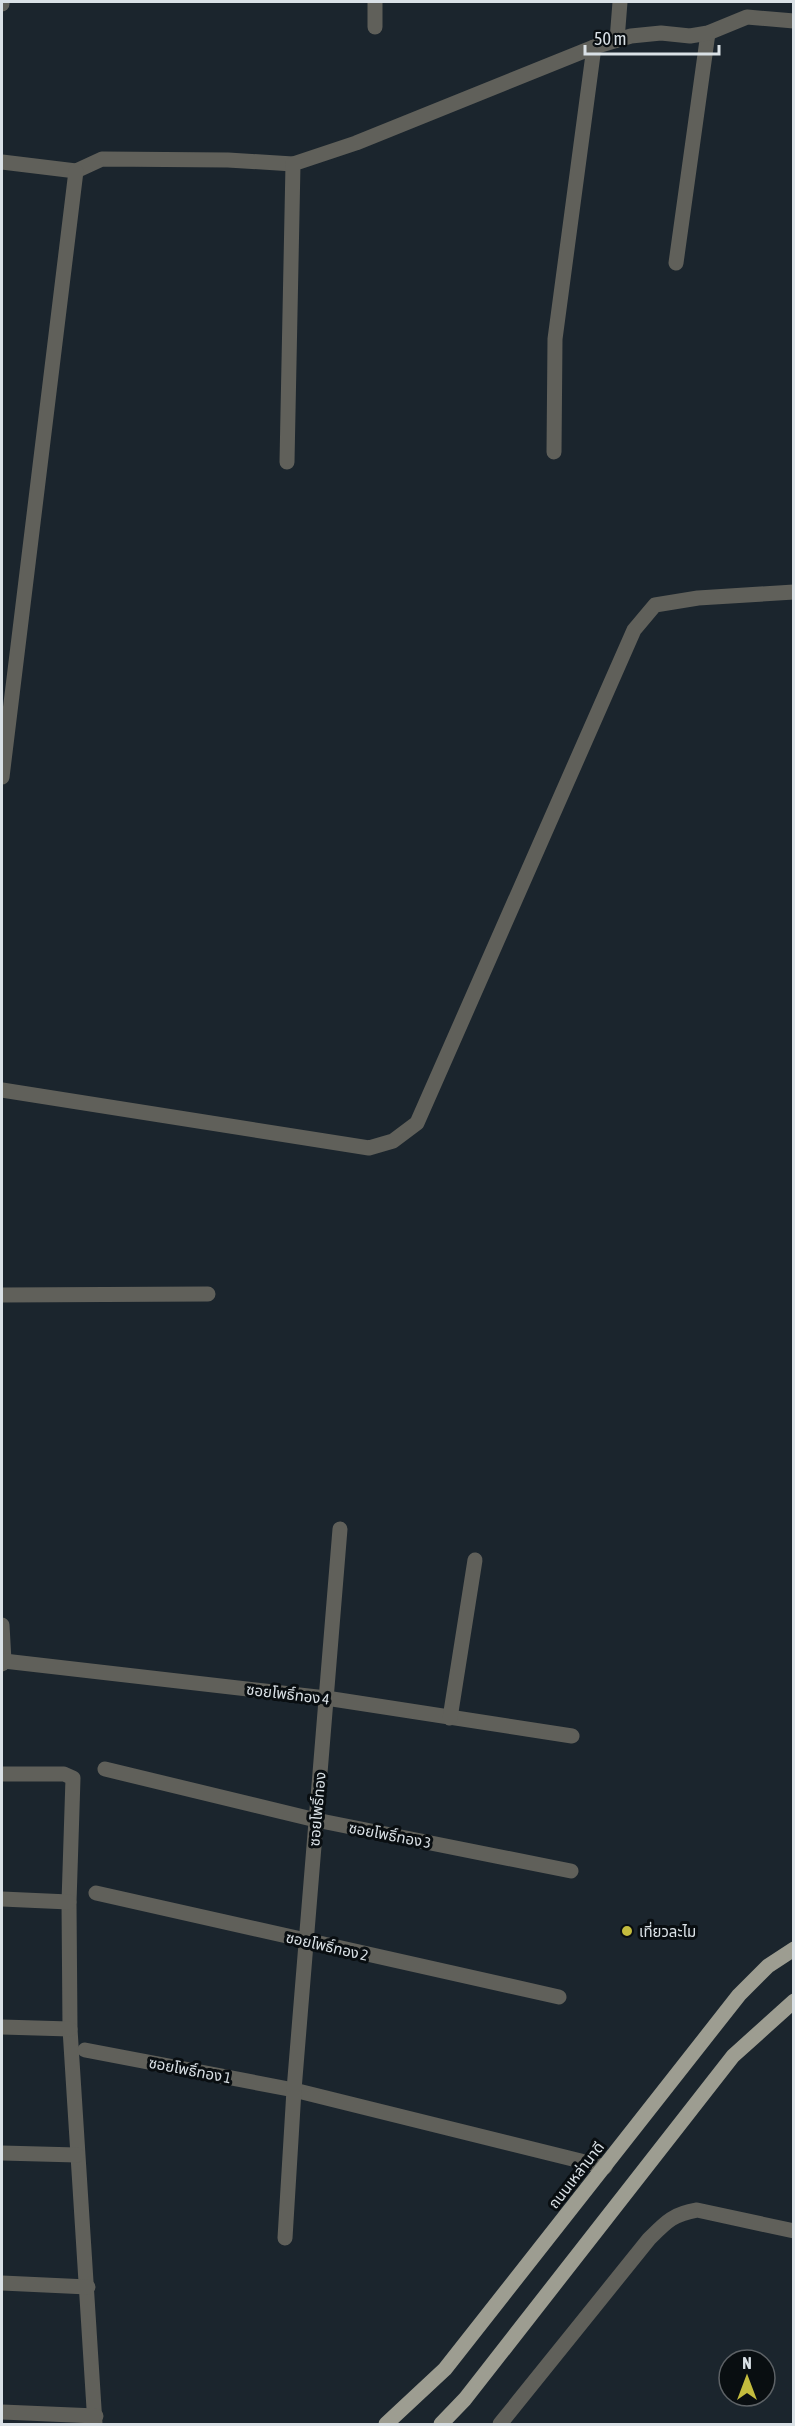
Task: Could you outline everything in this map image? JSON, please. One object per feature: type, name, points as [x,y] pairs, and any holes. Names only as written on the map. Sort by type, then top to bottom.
[{"type":"main road","name":"ถนนเหล่านาดี","points":[[386,2424],[445,2369],[605,2167],[706,2034],[739,1995],[768,1966],[794,1948]]},
{"type":"main road","points":[[441,2424],[465,2399],[733,2056],[794,2001]]},
{"type":"street","points":[[375,2],[375,27]]},
{"type":"street","points":[[617,40],[620,2]]},
{"type":"street","points":[[747,2],[747,17]]},
{"type":"street","points":[[2,162],[76,171],[102,159],[228,160],[292,164],[356,143],[594,47],[617,40],[661,33],[690,36],[708,33],[747,17],[794,21]]},
{"type":"street","points":[[676,263],[708,33]]},
{"type":"street","points":[[554,452],[555,339],[594,47]]},
{"type":"street","points":[[287,462],[292,164]]},
{"type":"street","points":[[2,777],[76,171]]},
{"type":"street","points":[[2,1090],[369,1148],[393,1141],[417,1123],[634,630],[655,605],[698,598],[794,591]]},
{"type":"street","points":[[2,1295],[208,1294]]},
{"type":"street","name":"ซอยโพธิ์ทอง","points":[[285,2238],[294,2090],[340,1529]]},
{"type":"street","points":[[450,1718],[475,1560]]},
{"type":"street","points":[[2,1625],[3,1662]]},
{"type":"street","name":"ซอยโพธิ์ทอง 4","points":[[3,1662],[326,1698],[572,1736]]},
{"type":"street","name":"ซอยโพธิ์ทอง 3","points":[[105,1770],[316,1820],[571,1871]]},
{"type":"street","points":[[2,1774],[64,1774],[73,1778],[69,1902],[70,2029],[96,2420],[2,2412]]},
{"type":"street","name":"ซอยโพธิ์ทอง 2","points":[[96,1893],[559,1997]]},
{"type":"street","points":[[2,1899],[69,1902]]},
{"type":"street","points":[[2,2027],[70,2029]]},
{"type":"street","name":"ซอยโพธิ์ทอง 1","points":[[86,2050],[294,2090]]},
{"type":"street","points":[[294,2090],[605,2167]]},
{"type":"street","points":[[2,2153],[77,2155]]},
{"type":"street","points":[[500,2424],[668,2219],[684,2212],[697,2210],[794,2231]]},
{"type":"street","points":[[2,2283],[88,2286]]},
{"type":"place","name":"เที่ยวละไม","points":[[627,1931]]}]
